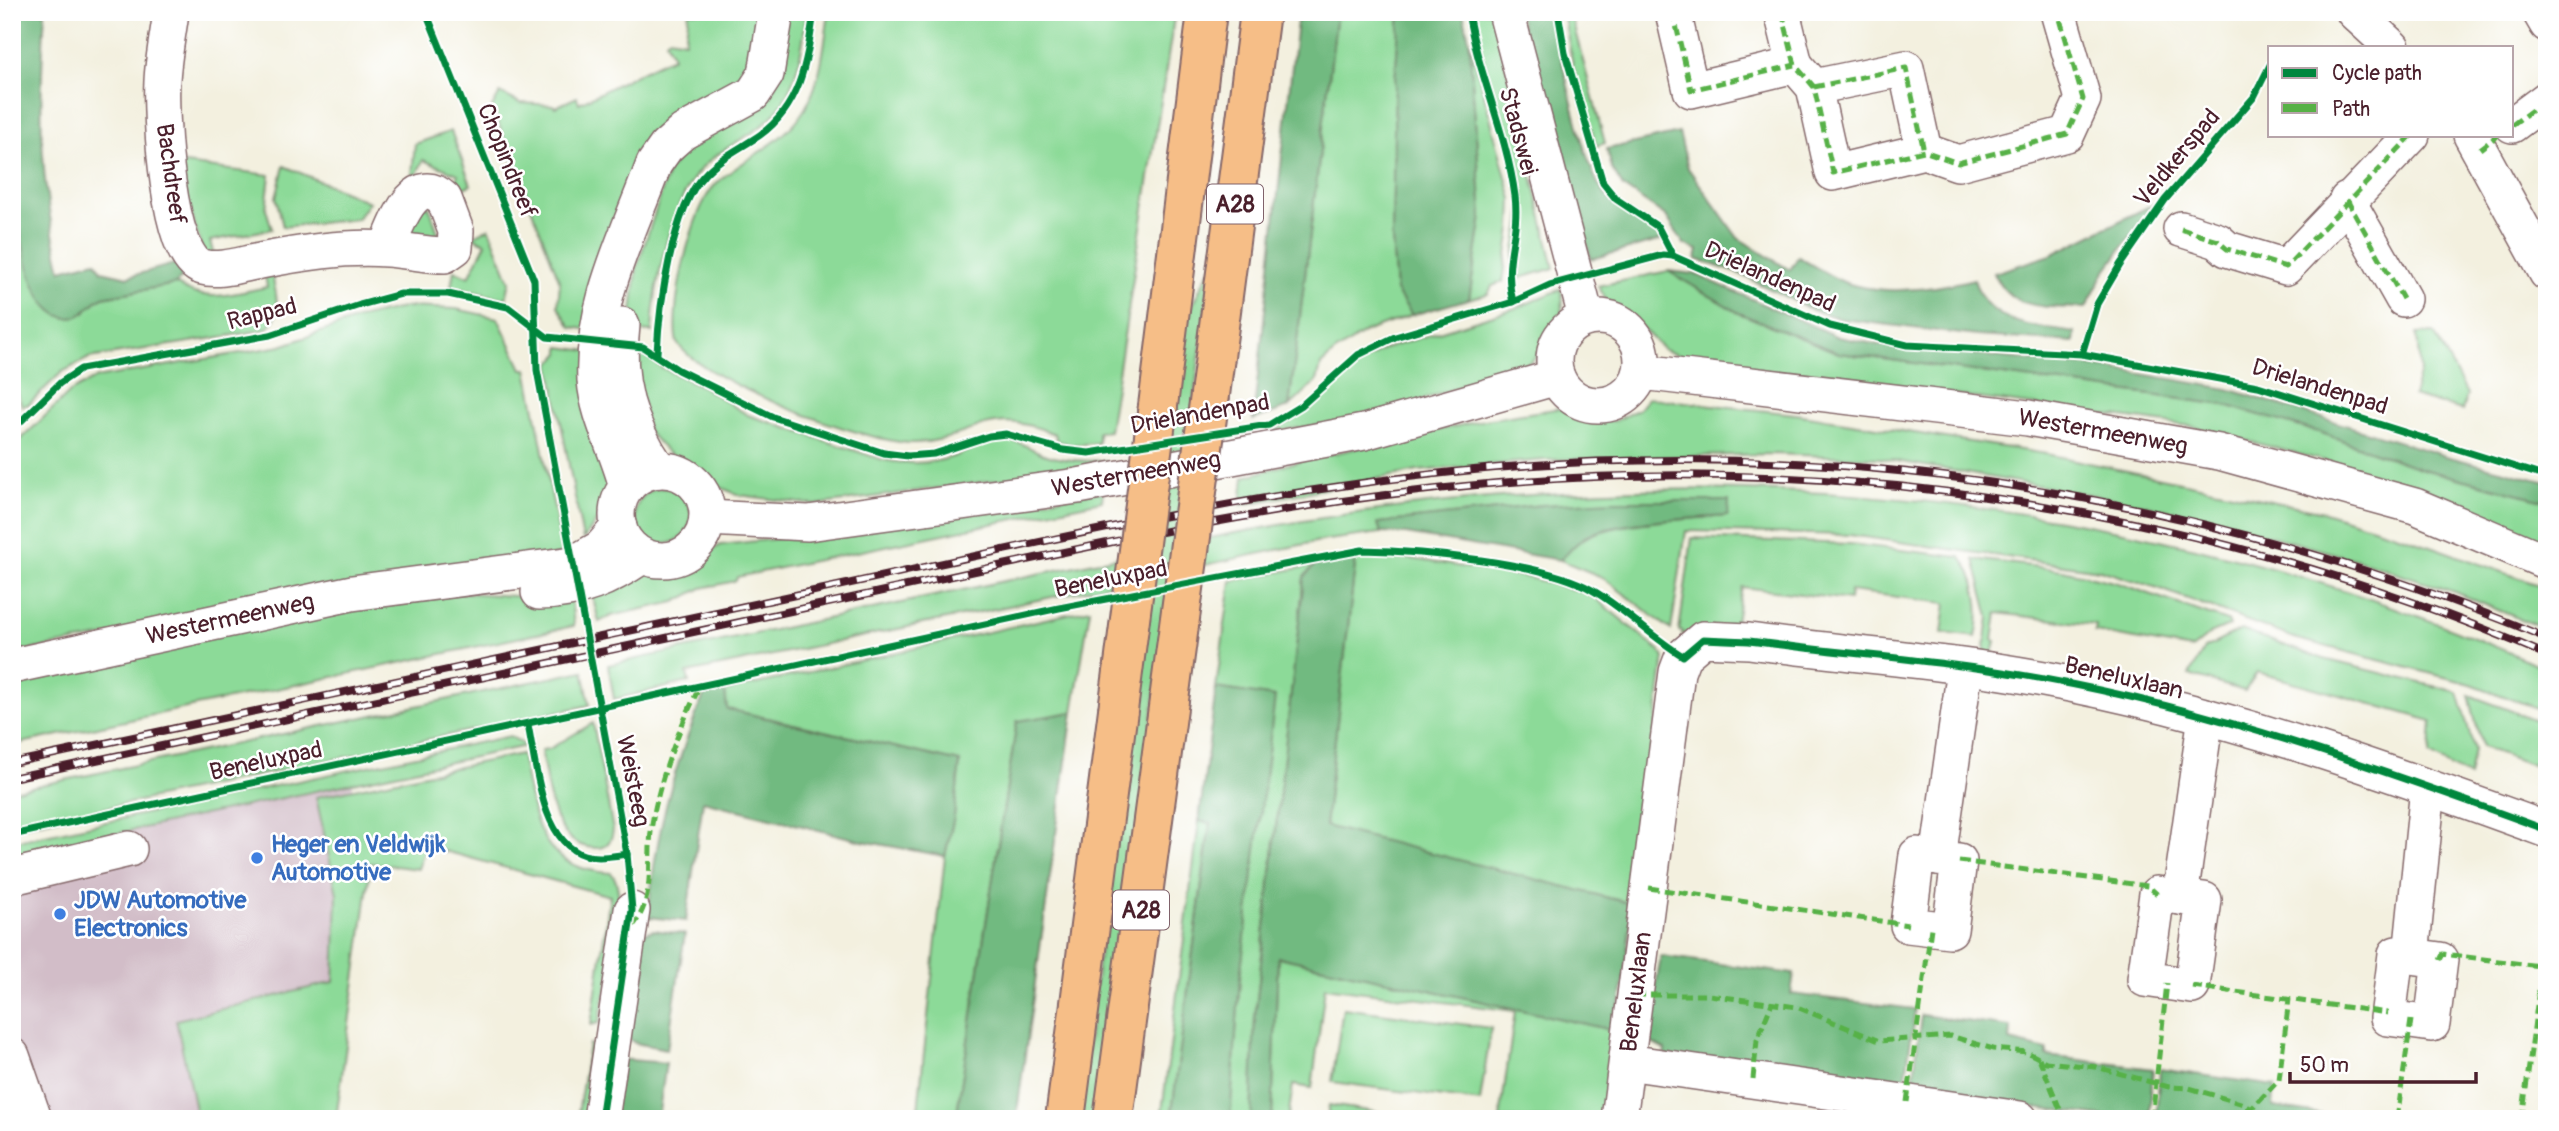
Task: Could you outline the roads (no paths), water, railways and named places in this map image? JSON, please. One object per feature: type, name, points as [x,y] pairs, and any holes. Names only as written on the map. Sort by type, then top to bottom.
[{"type":"highway","name":"A28","points":[[1065,1113],[1207,12]]},
{"type":"highway","name":"A28","points":[[1113,1119],[1260,12]]},
{"type":"street","name":"Bachdreef","points":[[171,12],[162,81],[163,128],[172,205],[181,239],[194,263],[203,268],[223,268],[311,252],[386,249]]},
{"type":"street","points":[[627,487],[619,456],[602,416],[596,379],[597,343],[608,284],[654,164],[666,147],[683,132],[740,104],[753,94],[766,74],[776,12]]},
{"type":"street","name":"Stadswei","points":[[1506,12],[1586,317]]},
{"type":"street","points":[[1674,12],[1691,90],[1804,76],[1906,68],[1924,151]]},
{"type":"street","points":[[1782,12],[1833,173],[1924,151],[1958,163],[2067,134],[2083,99],[2059,12]]},
{"type":"street","points":[[2354,12],[2391,46]]},
{"type":"street","points":[[2540,12],[2547,24]]},
{"type":"street","points":[[2514,124],[2547,99]]},
{"type":"street","points":[[2181,229],[2218,241],[2227,249],[2286,267],[2411,136]]},
{"type":"street","points":[[2483,139],[2547,273]]},
{"type":"street","points":[[2347,201],[2403,299]]},
{"type":"street","points":[[637,210],[620,345],[621,381],[629,418],[659,470]]},
{"type":"street","points":[[1605,316],[1622,322],[1636,335],[1643,353],[1642,372],[1629,392],[1609,404],[1593,405],[1578,400],[1565,390],[1556,377],[1555,352],[1565,330],[1586,317],[1605,316]]},
{"type":"street","name":"Westermeenweg","points":[[1642,372],[2028,418],[2219,453],[2414,506],[2547,562]]},
{"type":"street","name":"Westermeenweg","points":[[707,518],[808,523],[1078,486],[1364,432],[1556,377]]},
{"type":"street","points":[[659,470],[680,474],[698,487],[707,507],[707,518],[699,542],[679,557],[654,560],[642,556],[624,539],[619,527],[618,506],[627,487],[641,475],[659,470]]},
{"type":"street","name":"Westermeenweg","points":[[12,666],[352,593],[573,564],[601,548],[619,527]]},
{"type":"street","name":"Westermeenweg","points":[[449,580],[540,592],[558,591],[610,578],[642,556]]},
{"type":"street","name":"Beneluxlaan","points":[[1619,1119],[1677,672],[1683,656],[1691,646],[1703,639],[1715,638],[2044,679],[2206,716],[2428,788],[2547,830]]},
{"type":"street","points":[[1938,858],[1965,669]]},
{"type":"street","name":"Beneluxlaan","points":[[2180,897],[2206,716]]},
{"type":"street","points":[[2411,956],[2428,788]]},
{"type":"street","points":[[12,877],[129,849]]},
{"type":"street","points":[[601,1119],[632,910]]},
{"type":"street","points":[[12,1056],[34,1119]]},
{"type":"street","points":[[1627,1062],[1900,1110],[2020,1119]]},
{"type":"railway","points":[[12,763],[1212,507],[1453,472],[1594,462],[1734,461],[1873,468],[2010,485],[2146,511],[2281,545],[2414,587],[2547,638]]},
{"type":"railway","points":[[12,778],[1057,553],[1220,521],[1384,495],[1466,486],[1604,477],[1743,476],[1880,484],[2017,502],[2152,527],[2286,561],[2418,604],[2547,655]]},
{"type":"place","name":"Heger en Veldwijk Automotive","points":[[257,858]]},
{"type":"place","name":"JDW Automotive Electronics","points":[[60,914]]}]
